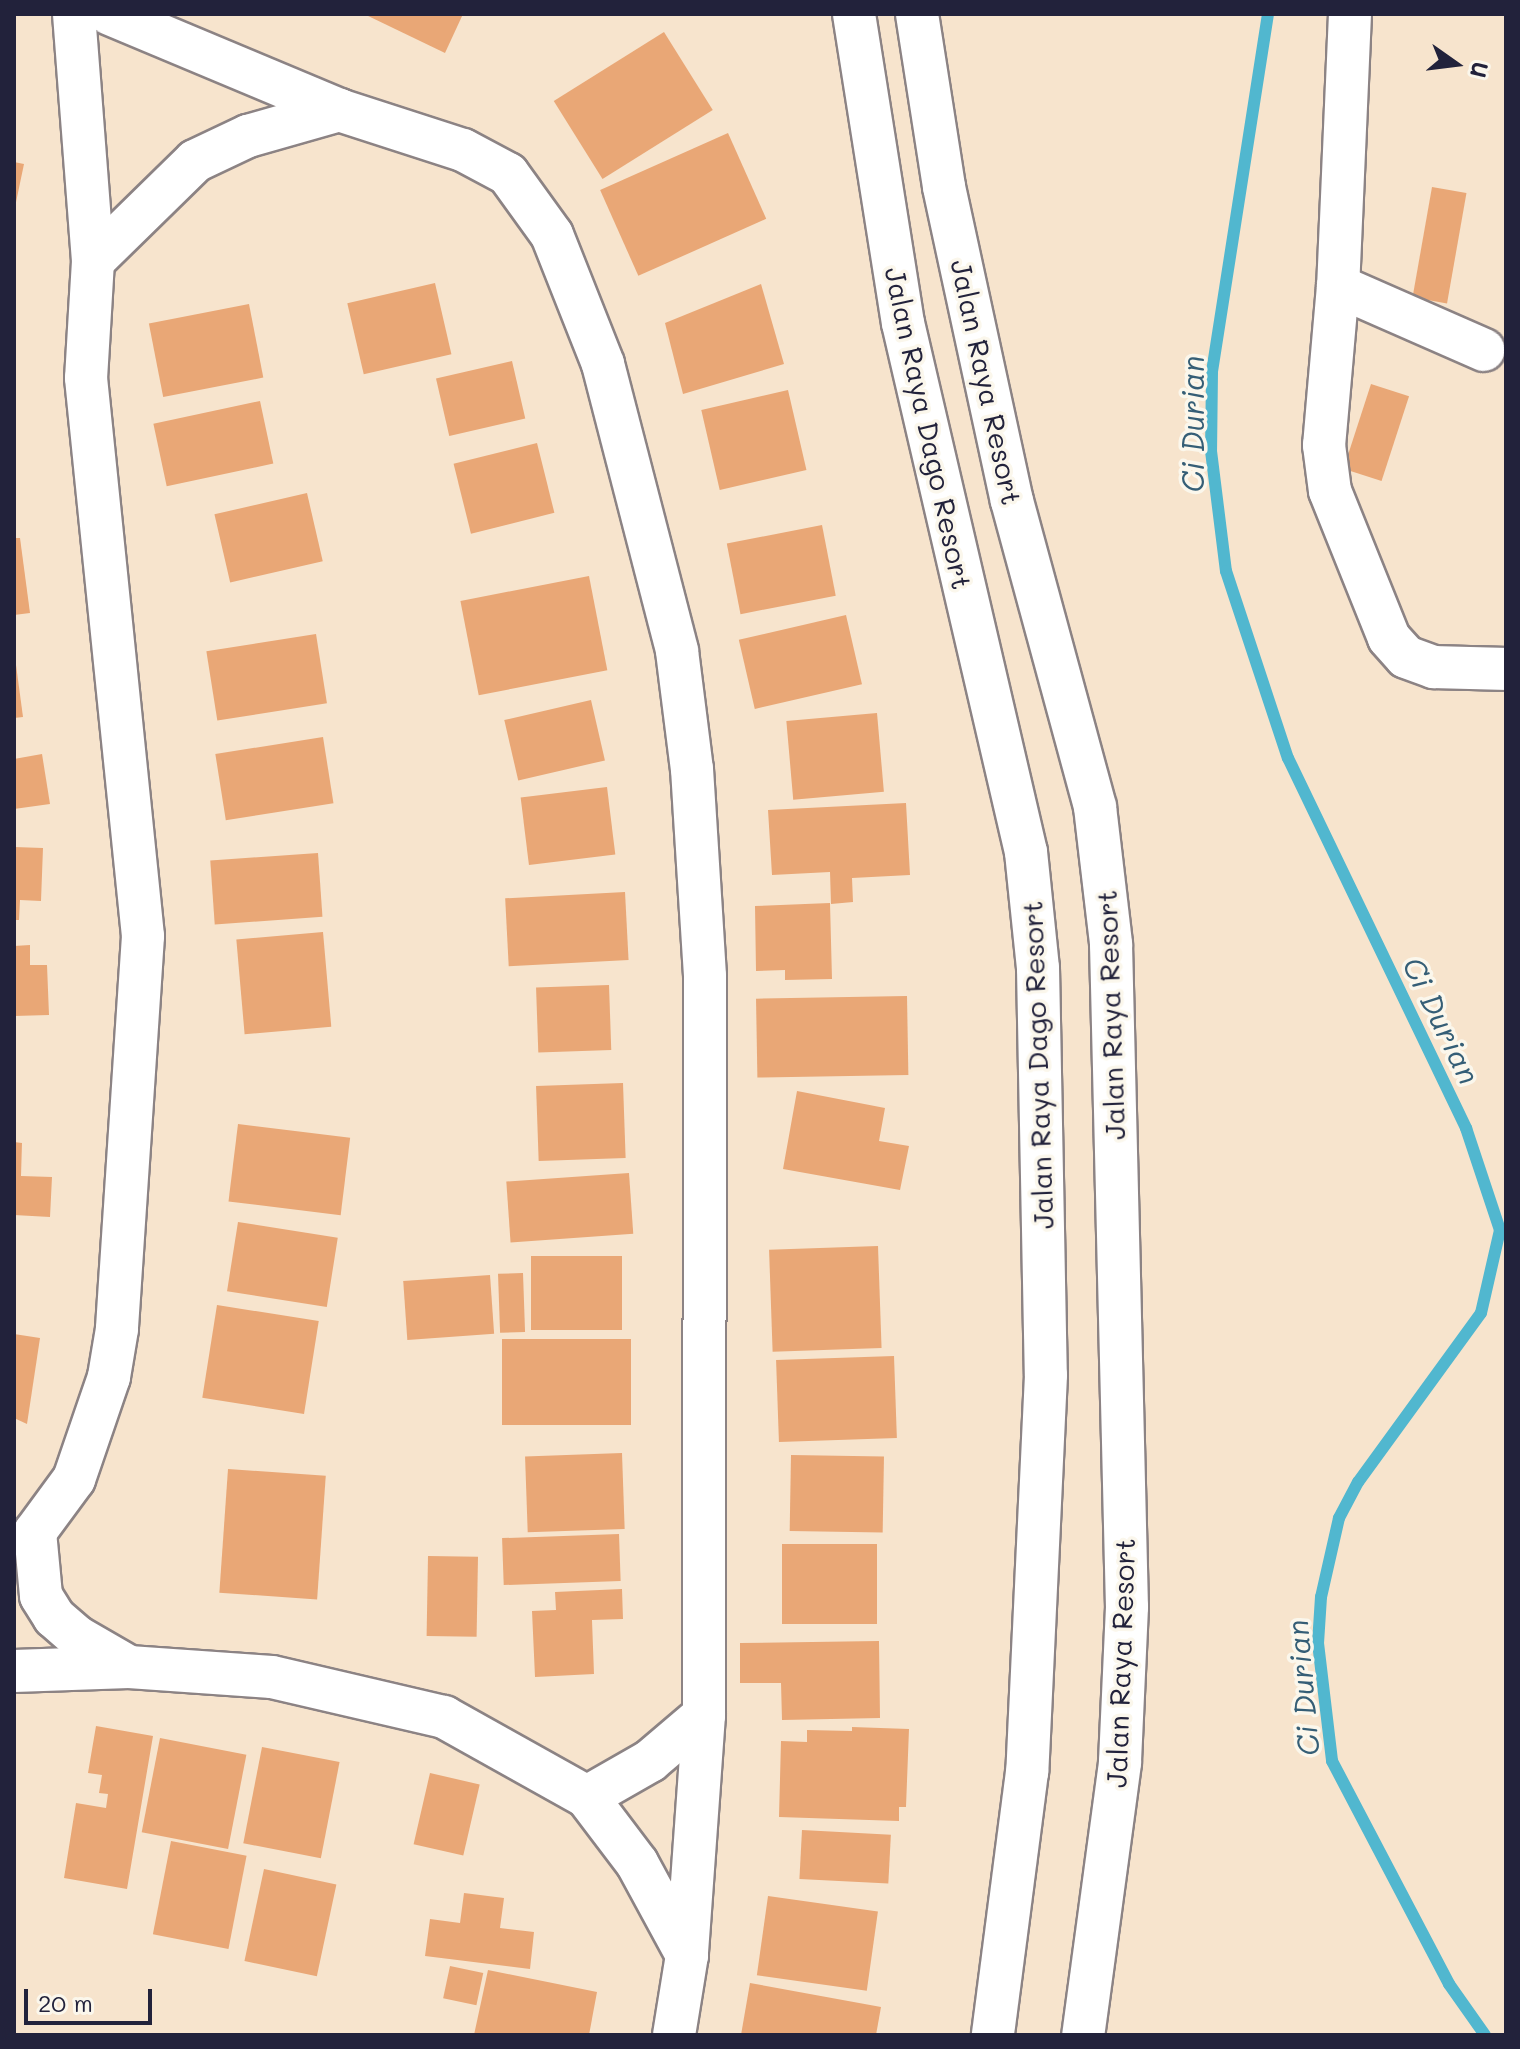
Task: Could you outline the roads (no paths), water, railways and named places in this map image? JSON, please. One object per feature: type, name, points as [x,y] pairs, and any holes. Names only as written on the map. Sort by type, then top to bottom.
[{"type":"street","points":[[74,14],[93,261],[86,378],[143,936],[142,1016],[117,1329],[109,1377],[74,1479],[25,1542],[41,1596],[54,1617],[129,1667]]},
{"type":"street","points":[[110,14],[339,110],[463,150],[508,174],[533,203],[552,235],[603,364],[673,636],[692,769],[705,976],[704,1715],[687,1955],[674,2035]]},
{"type":"street","name":"Jalan Raya Dago Resort","points":[[854,14],[903,323],[1026,852],[1038,968],[1046,1375],[1027,1772],[993,2035]]},
{"type":"street","name":"Jalan Raya Resort","points":[[917,14],[944,187],[1012,501],[1095,807],[1111,944],[1127,1607],[1120,1763],[1083,2035]]},
{"type":"street","points":[[1350,14],[1338,286],[1324,445],[1330,491],[1389,638],[1406,657],[1434,667],[1506,669]]},
{"type":"street","points":[[93,261],[195,161],[248,136],[339,110]]},
{"type":"street","points":[[1338,286],[1484,350]]},
{"type":"street","points":[[14,1671],[129,1667],[272,1677],[444,1717],[587,1797],[637,1863],[687,1955]]},
{"type":"street","points":[[587,1797],[650,1761],[704,1715]]},
{"type":"waterway","name":"Ci Durian","points":[[1268,14],[1212,372],[1211,451],[1226,571],[1288,758],[1466,1128],[1500,1230],[1481,1313],[1358,1482],[1339,1518],[1321,1597],[1318,1643],[1332,1761],[1449,1984],[1485,2035]]}]
